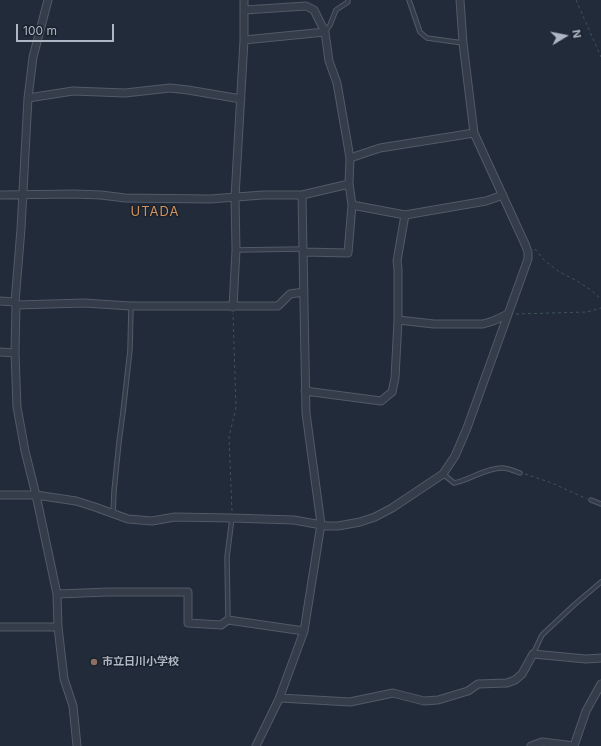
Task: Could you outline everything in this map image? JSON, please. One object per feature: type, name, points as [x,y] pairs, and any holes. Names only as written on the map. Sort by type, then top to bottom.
[{"type":"street","points":[[48,0],[33,57],[28,98],[16,303],[17,407],[25,451],[57,594],[58,627],[64,679],[73,706],[78,746]]},
{"type":"street","points":[[233,307],[236,250],[235,197],[244,40],[244,0]]},
{"type":"street","points":[[0,495],[36,495],[76,501],[128,519],[152,521],[175,517],[294,520],[327,526],[338,526],[360,522],[375,517],[392,508],[444,474],[455,456],[467,428],[528,259],[526,244],[474,133],[463,43],[460,0]]},
{"type":"street","points":[[244,10],[292,4],[306,6],[314,10],[325,32],[329,61],[337,83],[350,158],[349,184],[352,205],[348,253],[304,250]]},
{"type":"street","points":[[244,40],[325,32]]},
{"type":"street","points":[[28,98],[73,91],[125,93],[170,88],[241,99]]},
{"type":"street","points":[[350,158],[380,148],[474,133]]},
{"type":"street","points":[[0,195],[22,196],[74,194],[126,198],[210,199],[263,195],[302,196],[349,184]]},
{"type":"street","points":[[256,746],[279,699],[304,631],[321,524],[306,413],[302,196]]},
{"type":"street","points":[[352,205],[405,215],[486,201],[503,196]]},
{"type":"street","points":[[305,391],[381,401],[392,392],[398,320],[397,261],[405,215]]},
{"type":"street","points":[[0,301],[16,303],[84,303],[131,306],[278,306],[290,294],[304,292]]},
{"type":"street","points":[[398,320],[434,324],[483,324],[508,314]]},
{"type":"street","points":[[0,352],[16,352]]},
{"type":"street","points":[[57,594],[108,592],[188,592],[188,623],[221,625],[228,620],[304,631]]},
{"type":"street","points":[[0,626],[58,627]]},
{"type":"street","points":[[279,699],[350,702],[393,693],[424,700],[438,700],[468,691],[478,684],[507,683],[515,680],[522,674],[533,654],[586,659],[601,658]]},
{"type":"street","points":[[531,746],[542,742],[574,746],[586,711],[601,684]]},
{"type":"lane","points":[[325,32],[330,25],[336,10],[348,2],[348,0]]},
{"type":"lane","points":[[408,0],[420,32],[427,38],[463,43]]},
{"type":"lane","points":[[236,250],[304,250]]},
{"type":"lane","points":[[113,514],[119,442],[130,350],[131,306]]},
{"type":"lane","points":[[444,474],[454,483],[461,482],[493,469],[504,468],[520,473]]},
{"type":"lane","points":[[591,500],[601,504]]},
{"type":"lane","points":[[228,620],[227,557],[232,518]]},
{"type":"lane","points":[[533,654],[542,635],[601,582]]},
{"type":"path","points":[[576,0],[601,57]]},
{"type":"path","points":[[526,244],[532,246],[544,260],[558,271],[582,284],[601,299]]},
{"type":"path","points":[[232,518],[229,438],[236,408],[233,307]]},
{"type":"path","points":[[508,314],[587,312],[601,308]]},
{"type":"path","points":[[520,473],[548,482],[591,500]]},
{"type":"place","name":"市立日川小学校","points":[[94,662]]},
{"type":"district","name":"UTADA","points":[[155,212]]}]
